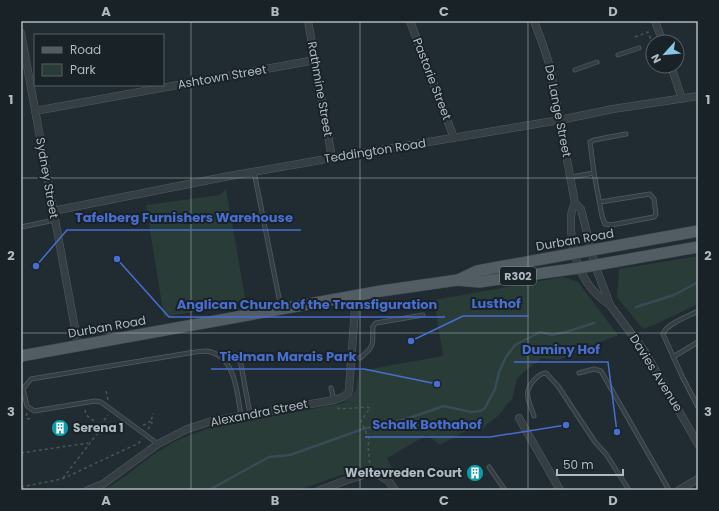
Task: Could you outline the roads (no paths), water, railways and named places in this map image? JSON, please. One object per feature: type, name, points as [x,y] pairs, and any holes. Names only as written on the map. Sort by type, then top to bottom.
[{"type":"main road","name":"Durban Road","points":[[458,280],[477,271],[698,231]]},
{"type":"main road","name":"Durban Road","points":[[21,356],[356,296],[458,280],[479,282],[578,268],[698,247]]},
{"type":"street","name":"Rathmine Street","points":[[308,21],[332,158]]},
{"type":"street","name":"Pastorie Street","points":[[410,21],[454,138]]},
{"type":"street","name":"De Lange Street","points":[[534,21],[548,59],[571,177],[575,203],[571,211],[574,253],[578,268]]},
{"type":"street","points":[[655,21],[660,34]]},
{"type":"street","name":"Sydney Street","points":[[21,34],[78,346]]},
{"type":"street","name":"Ashtown Street","points":[[35,111],[315,60]]},
{"type":"street","points":[[674,74],[682,99]]},
{"type":"street","name":"Teddington Road","points":[[54,211],[332,158],[560,120],[613,109],[698,96]]},
{"type":"street","name":"De Lange Street","points":[[575,203],[581,209],[595,265]]},
{"type":"street","name":"Davies Avenue","points":[[595,265],[610,305],[645,352],[698,444]]},
{"type":"street","name":"Davies Avenue","points":[[578,268],[602,300],[610,305]]},
{"type":"street","name":"Alexandra Street","points":[[88,490],[103,484],[158,444],[180,432],[196,426],[250,414],[343,397],[350,390],[356,296]]},
{"type":"street","points":[[519,418],[560,490]]},
{"type":"street","points":[[320,490],[366,475],[376,474],[384,478],[393,487]]},
{"type":"street","points":[[682,489],[698,479]]},
{"type":"lane","points":[[618,55],[639,48]]},
{"type":"lane","points":[[575,70],[597,62]]},
{"type":"lane","points":[[600,202],[650,194],[654,199],[656,214],[654,217],[608,225],[604,222],[594,173],[590,142],[626,134]]},
{"type":"lane","points":[[254,172],[281,309]]},
{"type":"lane","points":[[571,177],[594,173]]},
{"type":"lane","points":[[21,227],[55,220]]},
{"type":"lane","points":[[698,311],[672,324],[664,332],[664,337],[685,384],[698,406]]},
{"type":"lane","points":[[343,357],[360,358],[372,347],[373,326],[376,323],[423,315]]},
{"type":"lane","points":[[673,357],[698,342]]},
{"type":"lane","points":[[158,444],[101,402],[95,401],[34,411],[27,406],[23,389],[32,379],[189,353],[209,352],[214,353],[224,360],[232,371],[241,416]]},
{"type":"lane","points":[[239,354],[250,414]]},
{"type":"lane","points":[[579,373],[594,369],[601,371],[669,490]]},
{"type":"lane","points":[[534,416],[527,395],[528,388],[542,373],[546,373],[558,386],[595,442],[606,454],[629,490]]},
{"type":"lane","points":[[331,388],[332,400]]},
{"type":"lane","points":[[488,467],[505,490]]},
{"type":"waterway","points":[[636,307],[674,295],[698,282]]},
{"type":"waterway","points":[[209,490],[269,457],[290,455],[363,429],[406,419],[444,406],[471,412],[480,411],[485,408],[495,389],[499,372],[506,357],[515,345],[540,332],[552,335],[594,323]]},
{"type":"place","name":"Anglican Church of the Transfiguration","points":[[117,259]]},
{"type":"place","name":"Tafelberg Furnishers Warehouse","points":[[36,266]]},
{"type":"place","name":"Lusthof","points":[[411,341]]},
{"type":"place","name":"Tielman Marais Park","points":[[437,384]]},
{"type":"place","name":"Schalk Bothahof","points":[[566,425]]},
{"type":"place","name":"Serena 1","points":[[60,428]]},
{"type":"place","name":"Duminy Hof","points":[[617,432]]},
{"type":"place","name":"Weltevreden Court","points":[[475,473]]}]
